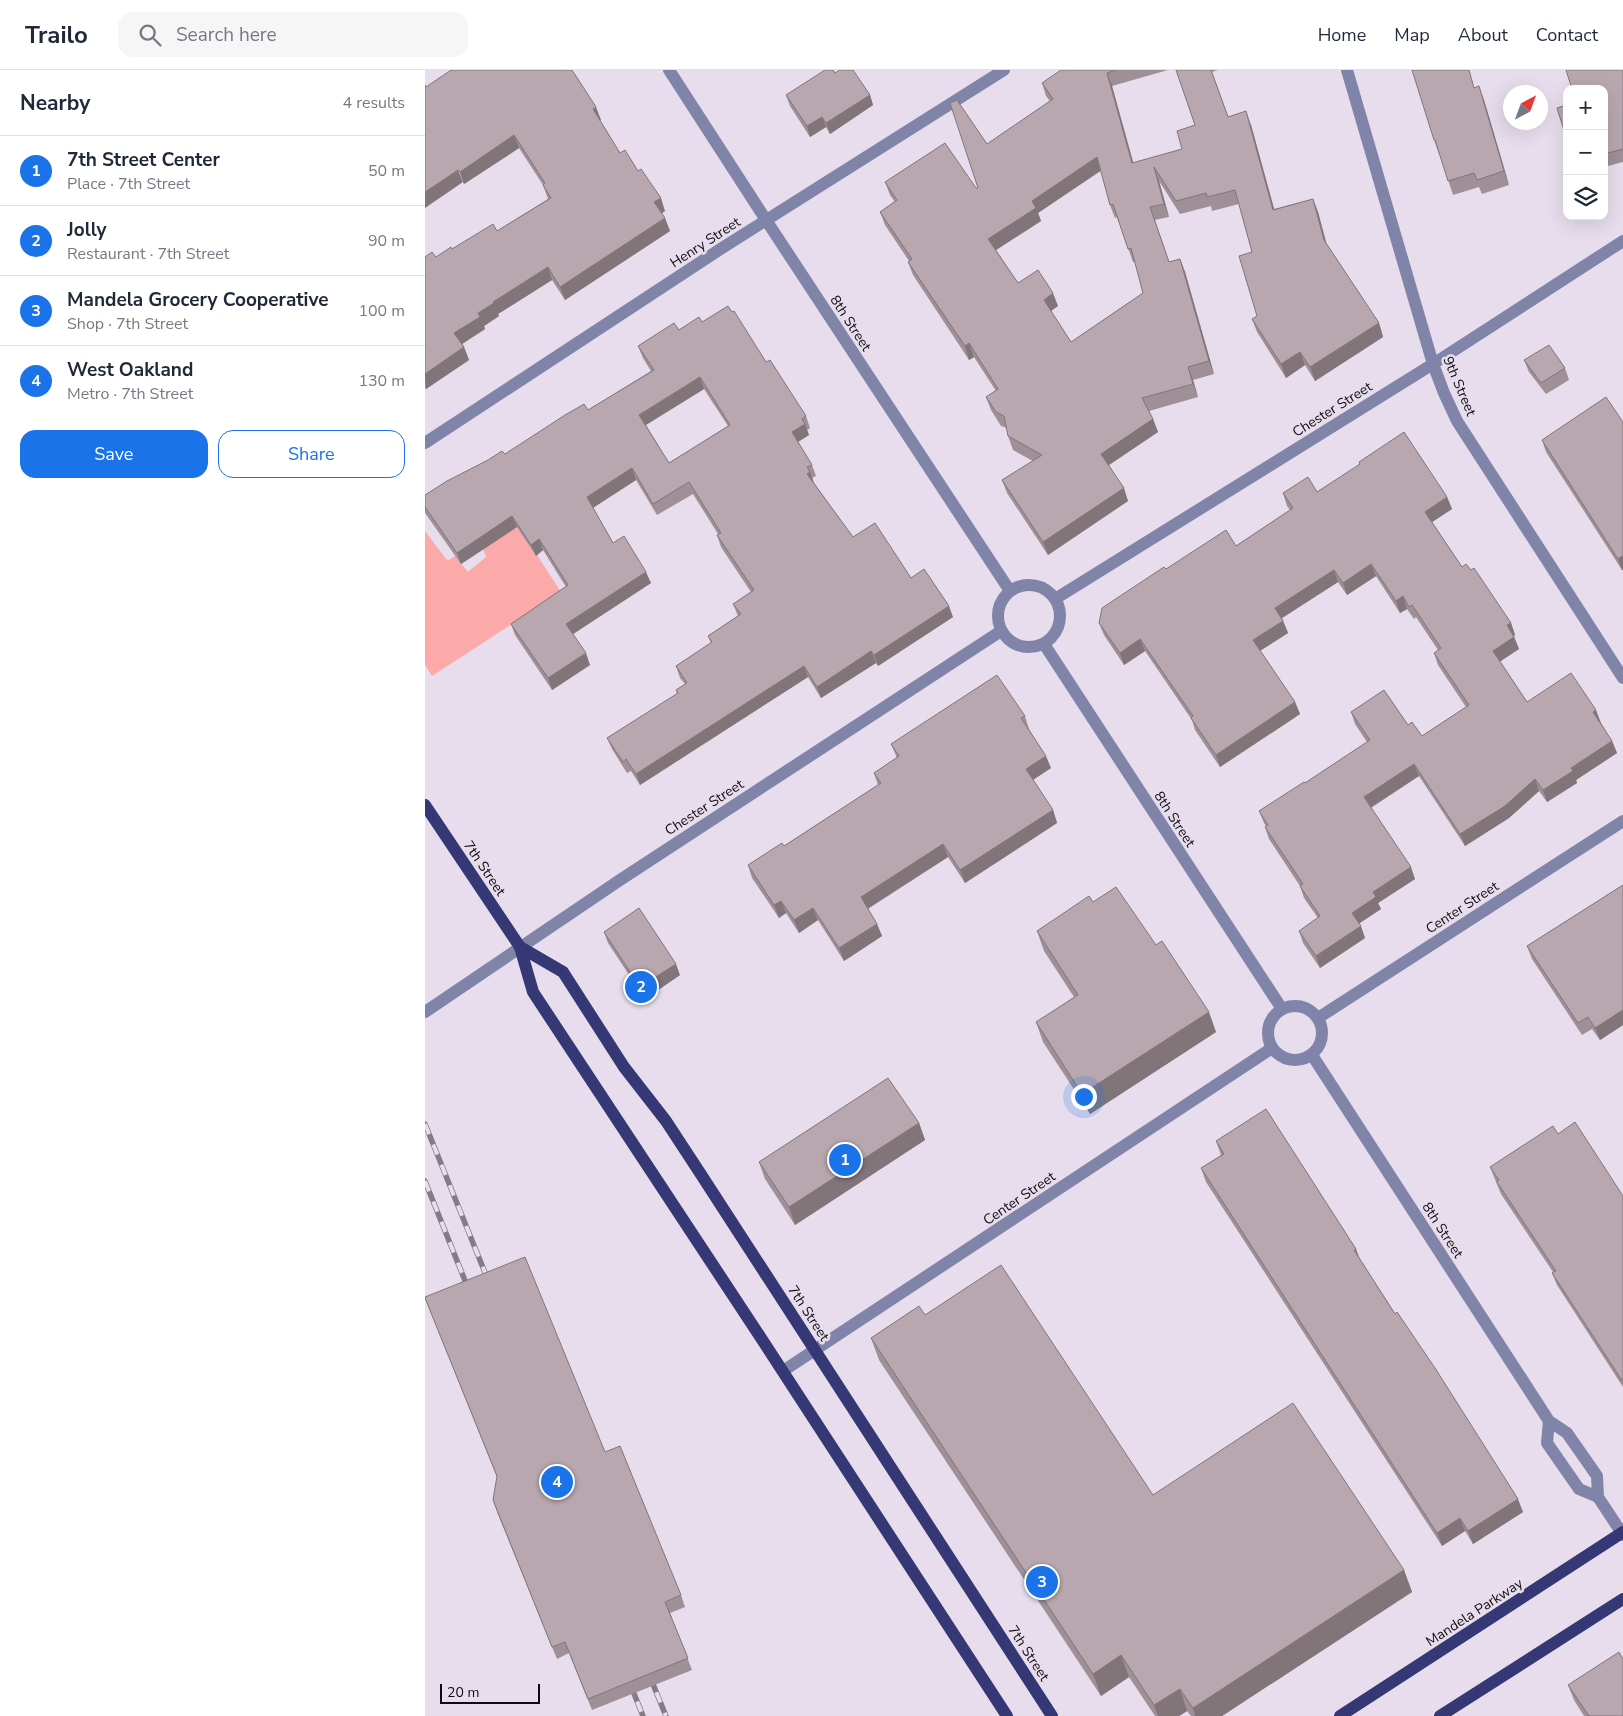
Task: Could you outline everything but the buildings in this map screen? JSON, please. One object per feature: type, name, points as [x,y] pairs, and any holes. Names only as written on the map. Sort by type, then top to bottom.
[{"type":"main road","name":"7th Street","points":[[425,805],[520,948],[533,992],[1007,1716]]},
{"type":"main road","name":"7th Street","points":[[520,948],[563,972],[624,1066],[687,1152],[1052,1716]]},
{"type":"main road","name":"Mandela Parkway","points":[[1340,1716],[1623,1533]]},
{"type":"main road","points":[[1440,1716],[1623,1599]]},
{"type":"street","name":"8th Street","points":[[669,70],[1010,592]]},
{"type":"street","name":"Henry Street","points":[[425,443],[766,220],[1004,70]]},
{"type":"street","name":"9th Street","points":[[1347,70],[1433,364],[1457,421],[1623,678]]},
{"type":"street","name":"Chester Street","points":[[1055,599],[1433,364],[1623,241]]},
{"type":"street","points":[[1039,586],[1048,591],[1055,599],[1060,619],[1058,629],[1052,638],[1044,644],[1025,647],[1007,639],[1001,631],[998,614],[1000,605],[1010,592],[1019,587],[1039,586]]},
{"type":"street","name":"Chester Street","points":[[425,1012],[636,869],[1001,631]]},
{"type":"street","name":"8th Street","points":[[1044,644],[1282,1009]]},
{"type":"street","name":"Center Street","points":[[1318,1018],[1623,821]]},
{"type":"street","points":[[1289,1006],[1305,1008],[1318,1018],[1323,1034],[1321,1042],[1312,1055],[1295,1061],[1278,1055],[1272,1048],[1268,1040],[1270,1022],[1275,1014],[1282,1009],[1289,1006]]},
{"type":"street","name":"Center Street","points":[[783,1372],[1272,1048]]},
{"type":"street","name":"8th Street","points":[[1312,1055],[1549,1421],[1567,1433],[1597,1476],[1598,1497],[1623,1533]]},
{"type":"street","name":"8th Street","points":[[1549,1421],[1547,1443],[1579,1489],[1598,1497]]},
{"type":"shaded area","points":[[517,527],[561,592],[432,676],[425,665],[425,531],[446,559],[449,560],[455,556],[468,572],[486,557],[483,549]]},
{"type":"railway","points":[[425,1124],[490,1285]]},
{"type":"railway","points":[[425,1181],[470,1293]]},
{"type":"railway","points":[[648,1672],[666,1716]]},
{"type":"railway","points":[[629,1681],[643,1716]]},
{"type":"place","name":"Jolly","points":[[641,987]]},
{"type":"place","name":"7th Street Center","points":[[845,1160]]},
{"type":"place","name":"West Oakland","points":[[557,1482]]},
{"type":"place","name":"Mandela Grocery Cooperative","points":[[1042,1582]]}]
